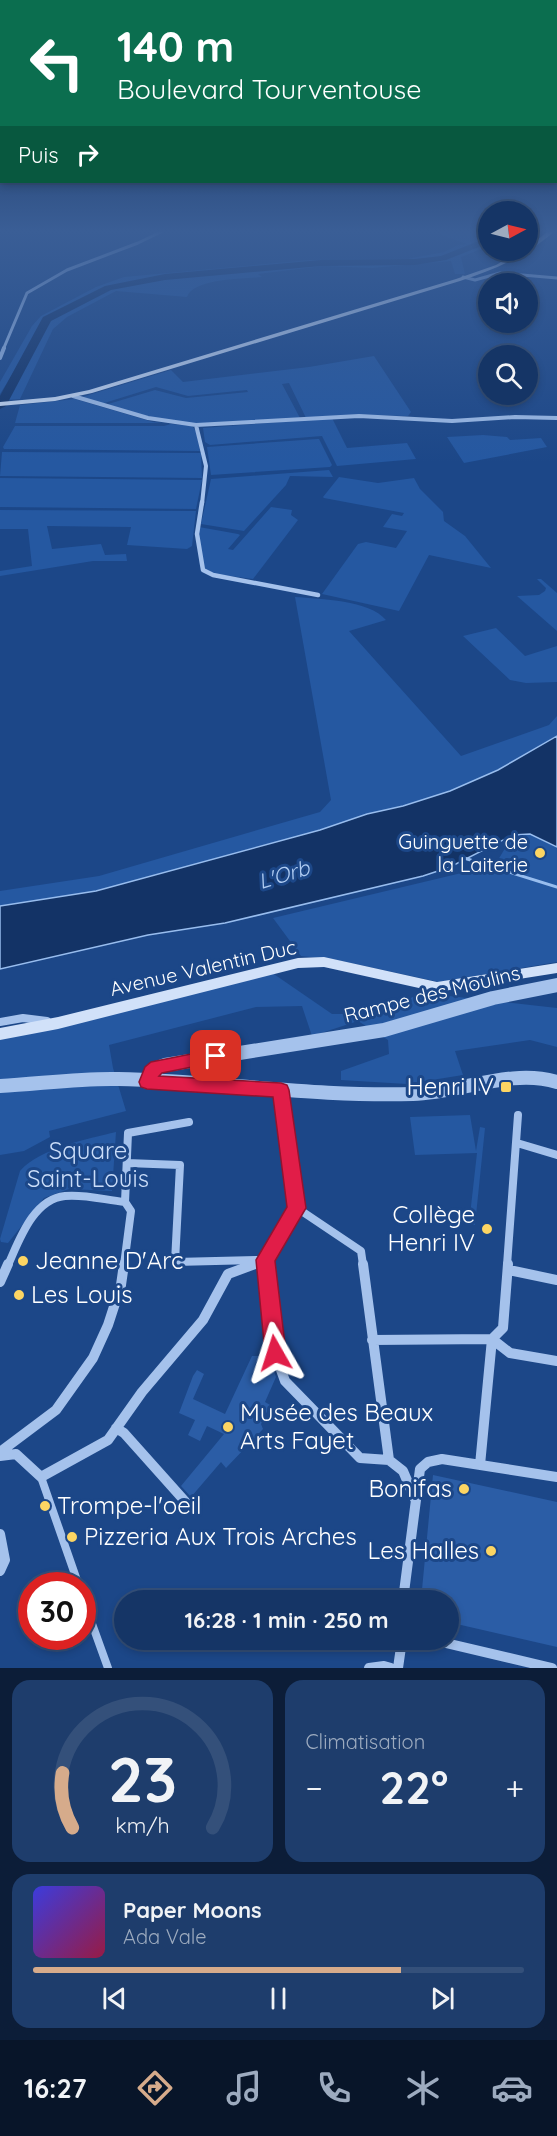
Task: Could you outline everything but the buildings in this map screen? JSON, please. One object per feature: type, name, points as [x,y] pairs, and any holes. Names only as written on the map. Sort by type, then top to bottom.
[{"type":"main road","points":[[0,404],[76,395],[367,307]]},
{"type":"main road","name":"Avenue Valentin Duc","points":[[0,1034],[58,1023],[298,963],[324,962],[437,987],[557,968]]},
{"type":"street","points":[[0,358],[21,307]]},
{"type":"street","points":[[76,395],[148,418],[196,425],[242,425],[342,417],[404,417],[452,422],[515,417],[557,418]]},
{"type":"street","points":[[196,425],[203,446],[207,478],[195,535],[196,551],[203,570],[213,575],[318,595]]},
{"type":"street","name":"Rampe des Moulins","points":[[147,1082],[152,1070],[165,1065],[384,1030],[494,998],[557,985]]},
{"type":"street","points":[[0,1022],[23,1018],[58,1023]]},
{"type":"street","points":[[0,1086],[100,1079],[281,1090],[415,1094],[515,1079],[541,1077],[557,1082]]},
{"type":"street","points":[[41,1477],[108,1440],[142,1392],[203,1320],[228,1274],[265,1260],[297,1208],[281,1090]]},
{"type":"street","points":[[480,1465],[492,1339],[503,1328],[509,1270],[518,1115]]},
{"type":"street","points":[[0,1454],[56,1410],[93,1358],[121,1285],[131,1211],[125,1202],[128,1134],[189,1122]]},
{"type":"street","points":[[517,1143],[557,1155]]},
{"type":"street","points":[[127,1163],[180,1165],[175,1262],[265,1260]]},
{"type":"street","points":[[0,1282],[33,1217],[48,1201],[63,1196],[125,1202]]},
{"type":"street","points":[[297,1208],[361,1251],[388,1460]]},
{"type":"street","points":[[265,1260],[275,1353],[285,1381],[360,1458],[388,1460],[403,1471],[415,1499]]},
{"type":"street","points":[[509,1270],[557,1280]]},
{"type":"street","points":[[372,1340],[492,1339],[510,1353],[557,1361]]},
{"type":"street","points":[[116,1428],[124,1433],[191,1508]]},
{"type":"street","points":[[0,1454],[16,1454],[41,1477],[74,1572]]},
{"type":"street","points":[[404,1590],[420,1469],[428,1462],[442,1459],[557,1477]]},
{"type":"street","points":[[0,1534],[5,1560],[0,1571]]},
{"type":"street","points":[[96,1635],[108,1668]]},
{"type":"street","points":[[459,1646],[552,1668]]},
{"type":"street","points":[[398,1668],[401,1650]]},
{"type":"street","points":[[369,1668],[384,1666],[391,1668]]},
{"type":"green space","points":[[58,307],[86,307],[67,317],[53,329],[20,399],[6,400],[25,362],[20,362],[0,394],[0,382],[32,326],[41,316]]},
{"type":"green space","points":[[374,356],[411,412],[408,416],[358,415],[306,418],[289,383],[282,384],[300,418],[202,424],[167,421],[105,405],[155,390],[186,398],[248,392],[247,390],[188,396],[156,387],[101,404],[82,397],[171,370],[183,382],[309,367]]},
{"type":"green space","points":[[75,399],[163,423],[15,423],[20,405]]},
{"type":"green space","points":[[332,418],[347,448],[407,443],[416,459],[337,466],[322,436],[210,445],[205,442],[203,428]]},
{"type":"green space","points":[[171,424],[192,426],[196,431],[200,451],[4,449],[3,447],[15,426],[164,426]]},
{"type":"green space","points":[[483,435],[507,437],[510,440],[541,438],[547,447],[464,463],[447,437]]},
{"type":"green space","points":[[319,439],[332,465],[330,467],[211,475],[207,447]]},
{"type":"green space","points":[[2,452],[201,453],[202,478],[0,476]]},
{"type":"green space","points":[[329,470],[333,477],[290,476],[286,485],[244,531],[201,524],[211,479]]},
{"type":"green space","points":[[339,477],[378,483],[414,478],[420,489],[443,512],[444,521],[465,536],[491,568],[429,555],[399,611],[322,594],[358,544],[366,542],[396,548],[407,531],[383,527],[392,514],[402,516],[404,513],[324,498]]},
{"type":"green space","points":[[0,478],[202,480],[196,509],[0,507]]},
{"type":"green space","points":[[271,507],[292,510],[291,515],[298,520],[253,579],[214,574],[200,567],[199,527],[240,535],[228,549],[233,550]]},
{"type":"green space","points":[[0,510],[196,511],[192,546],[187,549],[127,545],[131,527],[47,526],[52,549],[101,544],[105,555],[126,554],[127,561],[93,561],[0,576],[0,571],[32,566],[28,529],[0,529]]},
{"type":"green space","points":[[537,579],[541,579],[557,593],[557,631],[517,596],[539,595],[545,591],[546,588]]},
{"type":"green space","points":[[295,597],[357,604],[378,613],[386,620],[349,631],[461,756],[549,725],[557,716],[557,736],[498,770],[450,791],[403,806],[367,814],[320,830],[96,891],[0,906],[0,891],[99,876],[320,812],[331,800]]},
{"type":"green space","points":[[496,628],[525,656],[557,646],[557,682],[526,683],[510,680],[463,636]]},
{"type":"green space","points":[[530,834],[557,847],[557,962],[439,982],[337,960],[301,956],[273,918],[495,865],[513,835]]},
{"type":"green space","points":[[268,970],[332,1014],[374,1014],[422,993],[557,1008],[557,1047],[530,1040],[455,1051],[463,1075],[407,1084],[341,1080],[341,1071],[389,1054],[388,1040],[358,1021],[312,1036],[302,1006],[256,1007],[109,1045],[113,1068],[126,1111],[49,1131],[50,1137],[24,1151],[0,1155],[0,1034]]},
{"type":"green space","points":[[470,1115],[476,1151],[480,1127],[485,1128],[475,1225],[469,1224],[477,1153],[415,1155],[410,1117]]},
{"type":"green space","name":"Square Saint-Louis","points":[[116,1132],[112,1191],[69,1189],[44,1198],[8,1243],[1,1242],[20,1171],[52,1150]]},
{"type":"water","name":"L'Orb","points":[[557,736],[557,847],[530,834],[513,835],[450,867],[423,876],[225,923],[148,935],[0,969],[0,906],[96,891],[320,830],[367,814],[403,806],[450,791],[498,770]]},
{"type":"waterway","points":[[0,406],[47,319],[71,307]]},
{"type":"waterway","points":[[464,858],[557,887]]},
{"type":"place","name":"Guinguette de la Laiterie","points":[[540,853]]},
{"type":"place","name":"Henri IV","points":[[506,1087]]},
{"type":"place","name":"Collège Henri IV","points":[[487,1229]]},
{"type":"place","name":"Jeanne D'Arc","points":[[23,1261]]},
{"type":"place","name":"Les Louis","points":[[19,1295]]},
{"type":"place","name":"Musée des Beaux Arts Fayet","points":[[228,1427]]},
{"type":"place","name":"Bonifas","points":[[464,1489]]},
{"type":"place","name":"Trompe-l'oeil","points":[[45,1506]]},
{"type":"place","name":"Pizzeria Aux Trois Arches","points":[[72,1537]]},
{"type":"place","name":"Les Halles","points":[[491,1551]]},
{"type":"route","points":[[216,1056],[157,1067],[152,1070],[147,1082],[281,1090],[297,1208],[265,1260],[275,1353]]}]
